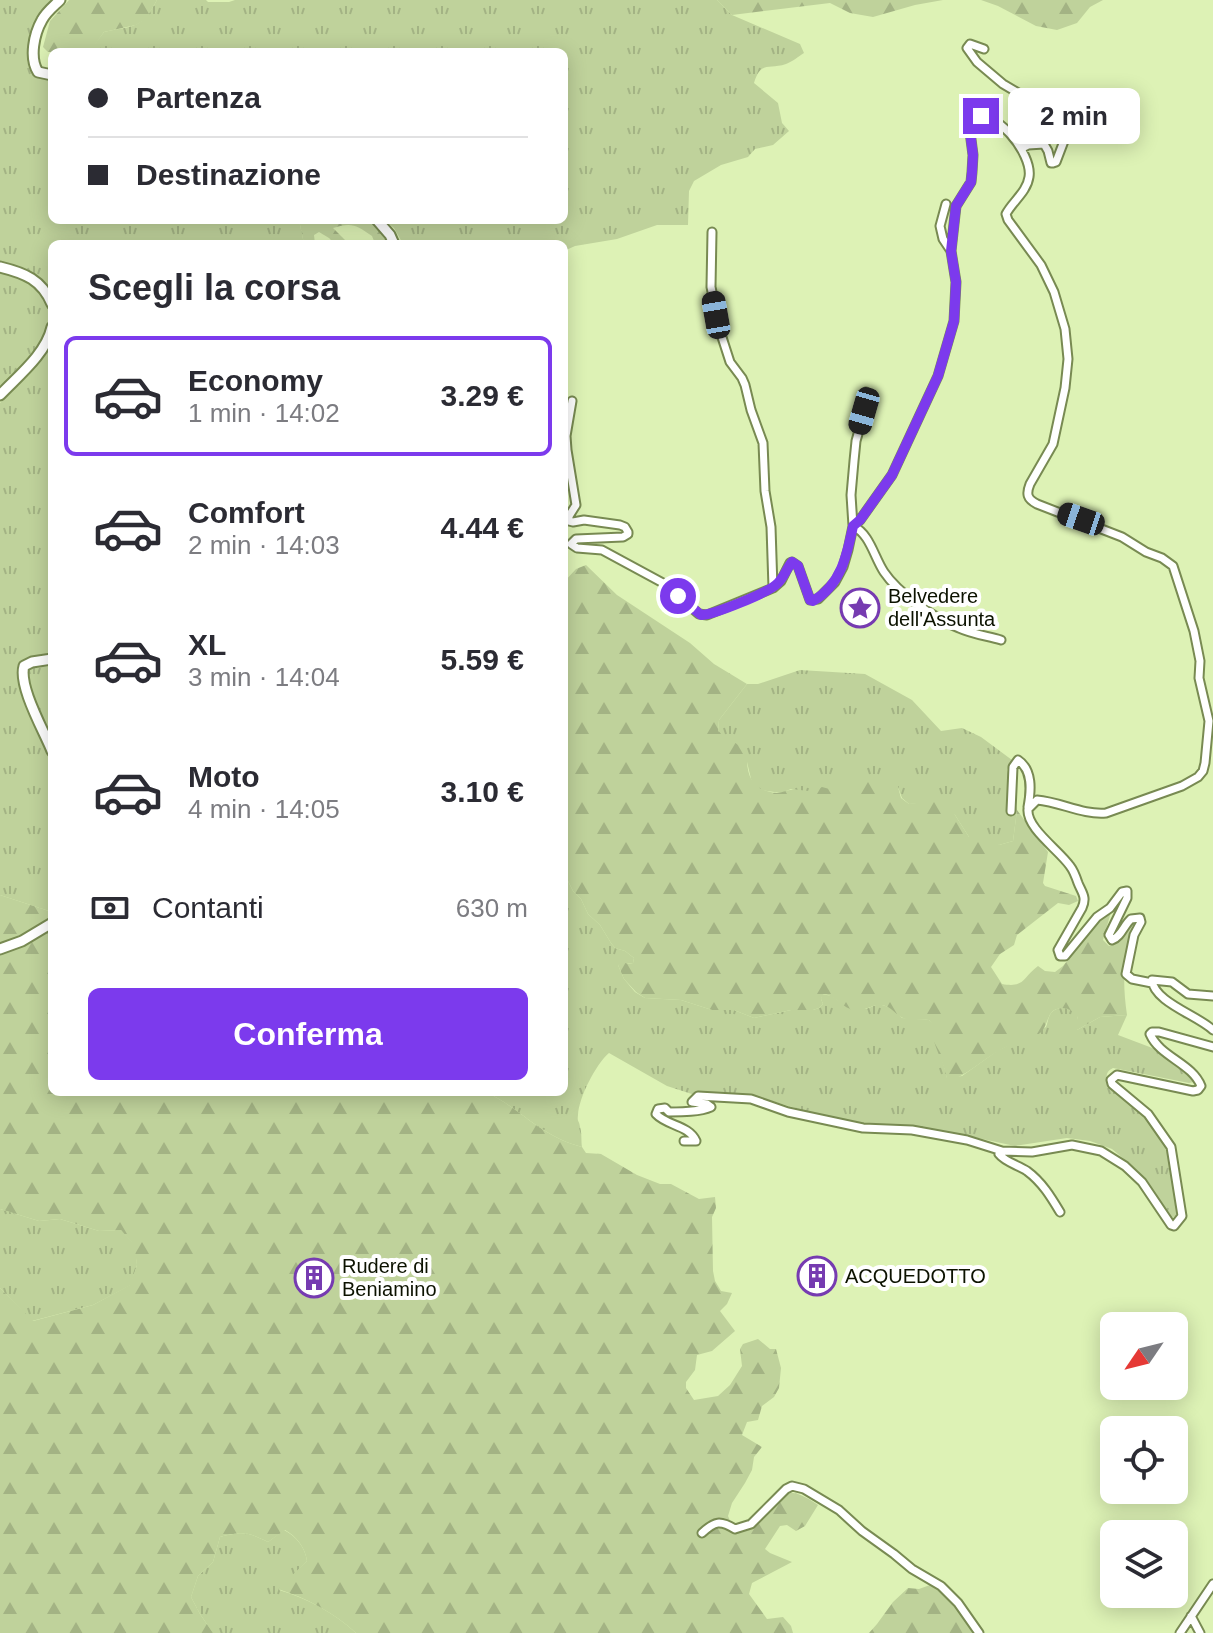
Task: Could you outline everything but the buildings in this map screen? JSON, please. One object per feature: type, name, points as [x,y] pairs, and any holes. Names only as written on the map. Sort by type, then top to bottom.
[{"type":"street","points":[[48,74],[38,72],[32,60],[41,22],[60,0]]},
{"type":"street","points":[[984,49],[970,44],[967,48],[977,62],[1003,84],[1040,106],[1063,132],[1064,141],[1056,162],[1051,163],[1044,144],[1022,148]]},
{"type":"street","points":[[853,526],[892,475],[938,376],[954,321],[956,282],[951,251],[956,206],[971,182],[973,155],[969,124],[970,119],[981,116],[994,121],[1008,133],[1022,148],[1028,162],[1030,175],[1027,186],[1006,214],[1041,265],[1054,292],[1065,329],[1068,359],[1065,388],[1053,444],[1030,484],[1027,496],[1030,501],[1122,537],[1173,566],[1194,631],[1200,661],[1199,678],[1210,729],[1203,771],[1182,786],[1106,813],[1094,814],[1037,800],[1028,809]]},
{"type":"street","points":[[946,204],[940,226],[943,239],[951,251]]},
{"type":"street","points":[[380,224],[392,240]]},
{"type":"street","points":[[712,232],[711,287],[720,331],[730,362],[745,385],[763,443],[773,588]]},
{"type":"street","points":[[0,267],[18,272],[46,289],[48,294]]},
{"type":"street","points":[[0,395],[40,353],[48,339]]},
{"type":"street","points":[[568,456],[576,505],[569,521],[620,525],[628,532],[623,537],[576,539],[572,546],[602,550],[663,583],[701,615],[715,614],[773,588],[792,562],[798,566],[808,598],[813,601],[835,582],[843,567],[853,526],[851,495],[854,461],[868,398],[866,392]]},
{"type":"street","points":[[568,424],[572,401]]},
{"type":"street","points":[[853,526],[863,533],[883,571],[907,594],[957,628],[1001,640]]},
{"type":"street","points":[[48,660],[24,666],[22,673],[48,741]]},
{"type":"street","points":[[1011,811],[1013,767],[1018,760],[1029,775],[1031,792],[1027,816],[1070,865],[1084,894],[1082,908],[1058,950],[1060,956],[1071,951],[1097,917],[1110,908],[1122,892],[1127,891],[1128,896],[1109,935],[1112,940],[1115,939],[1131,919],[1140,918],[1126,974],[1132,979],[1152,983]]},
{"type":"street","points":[[0,949],[22,941],[48,925]]},
{"type":"street","points":[[1152,983],[1152,980],[1159,979],[1172,982],[1188,994],[1213,996]]},
{"type":"street","points":[[1152,983],[1169,1002],[1205,1022],[1213,1030]]},
{"type":"street","points":[[684,1141],[696,1141],[694,1135],[656,1114],[658,1109],[665,1108],[669,1112],[678,1112],[711,1107],[692,1102],[698,1096],[751,1099],[788,1112],[863,1128],[912,1130],[967,1140],[1002,1151],[1032,1152],[1072,1145],[1101,1151],[1125,1166],[1142,1182],[1168,1222],[1174,1226],[1182,1216],[1171,1147],[1148,1114],[1111,1080],[1117,1075],[1198,1090],[1201,1086],[1196,1076],[1157,1046],[1150,1034],[1159,1032],[1213,1047]]},
{"type":"street","points":[[1002,1151],[999,1154],[1002,1159],[1024,1168],[1037,1178],[1060,1212]]},
{"type":"street","points":[[702,1533],[718,1523],[735,1529],[751,1524],[786,1489],[792,1486],[804,1489],[839,1510],[912,1569],[941,1586],[958,1603],[979,1633]]},
{"type":"street","points":[[1180,1633],[1213,1584]]},
{"type":"street","points":[[1191,1616],[1200,1633]]},
{"type":"green space","points":[[0,0],[53,0],[36,20],[27,60],[35,76],[48,79],[48,224],[300,224],[303,240],[48,240],[48,285],[36,276],[0,262]]},
{"type":"green space","points":[[69,0],[157,0],[146,19],[136,25],[104,32],[93,48],[48,48],[48,52],[43,47],[50,21]]},
{"type":"green space","points":[[157,0],[717,0],[732,15],[800,44],[804,53],[786,64],[763,68],[754,83],[778,103],[782,123],[789,131],[773,145],[755,149],[748,157],[721,165],[694,181],[689,191],[688,225],[657,225],[617,239],[568,249],[568,240],[401,240],[389,224],[568,224],[568,48],[92,48],[104,32],[136,25],[146,17]]},
{"type":"green space","points":[[717,0],[943,0],[873,17],[850,13],[830,3],[732,15]]},
{"type":"green space","points":[[981,0],[1103,0],[1090,7],[1077,23],[1057,30],[1036,26]]},
{"type":"green space","points":[[300,224],[373,224],[386,240],[374,240],[358,227],[345,225],[333,228],[345,240],[331,240],[319,232],[314,235],[315,240],[303,240]]},
{"type":"green space","points":[[0,272],[23,280],[41,293],[48,305],[48,329],[31,358],[0,389]]},
{"type":"green space","points":[[48,350],[48,655],[30,657],[20,663],[17,673],[48,754],[48,911],[0,895],[0,403]]},
{"type":"green space","points":[[586,565],[617,595],[747,684],[719,720],[718,731],[747,751],[749,774],[761,789],[777,793],[812,791],[822,787],[837,791],[841,781],[850,776],[895,780],[900,782],[901,798],[909,804],[939,800],[955,815],[969,837],[982,829],[999,845],[1013,841],[1017,810],[1048,852],[1045,886],[1076,896],[1078,901],[1069,905],[1058,903],[1017,935],[1014,945],[1000,954],[991,967],[1002,984],[1009,985],[1023,981],[1038,966],[1055,972],[1103,915],[1111,912],[1103,940],[1109,946],[1133,921],[1124,969],[1127,1015],[1100,1017],[1077,1030],[1073,1027],[1078,1018],[1074,1013],[1067,1009],[1054,1010],[1037,1035],[1003,1048],[952,1080],[947,1079],[929,1020],[906,1019],[885,1006],[854,1010],[823,994],[823,1004],[819,1008],[754,1018],[734,1010],[712,1010],[681,1000],[645,998],[636,992],[624,979],[618,965],[633,963],[634,958],[615,948],[600,925],[588,914],[568,881],[568,578],[576,569]]},
{"type":"green space","points":[[48,666],[48,733],[27,682],[29,670]]},
{"type":"green space","points":[[800,670],[865,674],[912,700],[941,731],[962,728],[981,737],[1012,760],[1007,770],[1017,810],[1013,841],[999,845],[969,837],[955,815],[926,803],[909,804],[902,798],[898,787],[801,792],[791,789],[781,793],[760,790],[752,783],[747,762],[718,731],[719,720],[747,684],[758,684]]},
{"type":"green space","points":[[568,881],[588,914],[600,925],[615,948],[634,958],[633,963],[618,965],[624,979],[645,998],[681,1000],[712,1010],[734,1010],[754,1018],[819,1008],[823,1004],[822,994],[832,996],[850,1009],[882,1005],[892,1008],[902,1018],[929,1020],[933,1024],[934,1038],[947,1078],[962,1076],[997,1051],[1046,1027],[1054,1010],[1064,1008],[1075,1012],[1077,1030],[1100,1017],[1127,1015],[1118,1035],[1155,1049],[1194,1079],[1189,1083],[1113,1068],[1107,1075],[1107,1081],[1153,1125],[1166,1149],[1175,1188],[1176,1215],[1172,1218],[1138,1171],[1112,1149],[1090,1141],[1067,1138],[1015,1146],[945,1131],[872,1126],[755,1096],[716,1093],[698,1096],[667,1086],[609,1053],[594,1073],[581,1099],[578,1119],[582,1147],[554,1136],[493,1096],[568,1096]]},
{"type":"green space","points":[[0,895],[48,911],[48,919],[20,937],[0,944]]},
{"type":"green space","points":[[48,930],[48,1096],[493,1096],[554,1136],[582,1147],[586,1153],[601,1154],[637,1175],[660,1184],[671,1184],[699,1199],[715,1197],[716,1208],[712,1217],[713,1271],[721,1291],[732,1293],[720,1311],[735,1331],[712,1351],[697,1355],[695,1370],[686,1382],[686,1388],[694,1400],[718,1396],[730,1385],[742,1366],[740,1349],[743,1344],[758,1339],[770,1349],[776,1349],[781,1368],[779,1388],[774,1397],[762,1406],[758,1420],[747,1422],[742,1435],[762,1447],[754,1457],[752,1470],[732,1503],[728,1516],[732,1525],[742,1528],[769,1501],[784,1493],[794,1493],[818,1505],[805,1526],[796,1531],[787,1525],[780,1526],[765,1549],[792,1562],[752,1583],[749,1594],[767,1619],[783,1617],[793,1633],[356,1633],[320,1607],[278,1589],[307,1561],[300,1543],[285,1530],[268,1542],[245,1534],[220,1537],[213,1562],[198,1576],[191,1597],[213,1633],[0,1633],[0,1288],[33,1321],[93,1305],[130,1285],[137,1265],[134,1245],[121,1230],[99,1231],[60,1219],[39,1221],[0,1209],[0,954]]},
{"type":"green space","points":[[0,1209],[39,1221],[60,1219],[99,1231],[121,1230],[135,1245],[137,1265],[131,1285],[93,1305],[32,1321],[0,1288]]},
{"type":"green space","points":[[284,1530],[300,1543],[307,1561],[279,1590],[320,1607],[356,1633],[213,1633],[191,1597],[198,1576],[213,1562],[220,1537],[245,1534],[268,1542]]},
{"type":"green space","points":[[930,1585],[953,1601],[978,1633],[869,1633],[908,1588],[919,1589]]},
{"type":"place","name":"Belvedere dell'Assunta","points":[[860,608]]},
{"type":"place","name":"ACQUEDOTTO","points":[[817,1276]]},
{"type":"place","name":"Rudere di Beniamino","points":[[314,1278]]},
{"type":"route","points":[[678,596],[701,615],[715,614],[773,588],[792,562],[798,566],[810,600],[818,599],[835,582],[843,567],[853,526],[892,475],[938,376],[954,321],[956,282],[951,251],[956,206],[971,182],[973,155],[969,124],[970,119],[981,116]]}]
